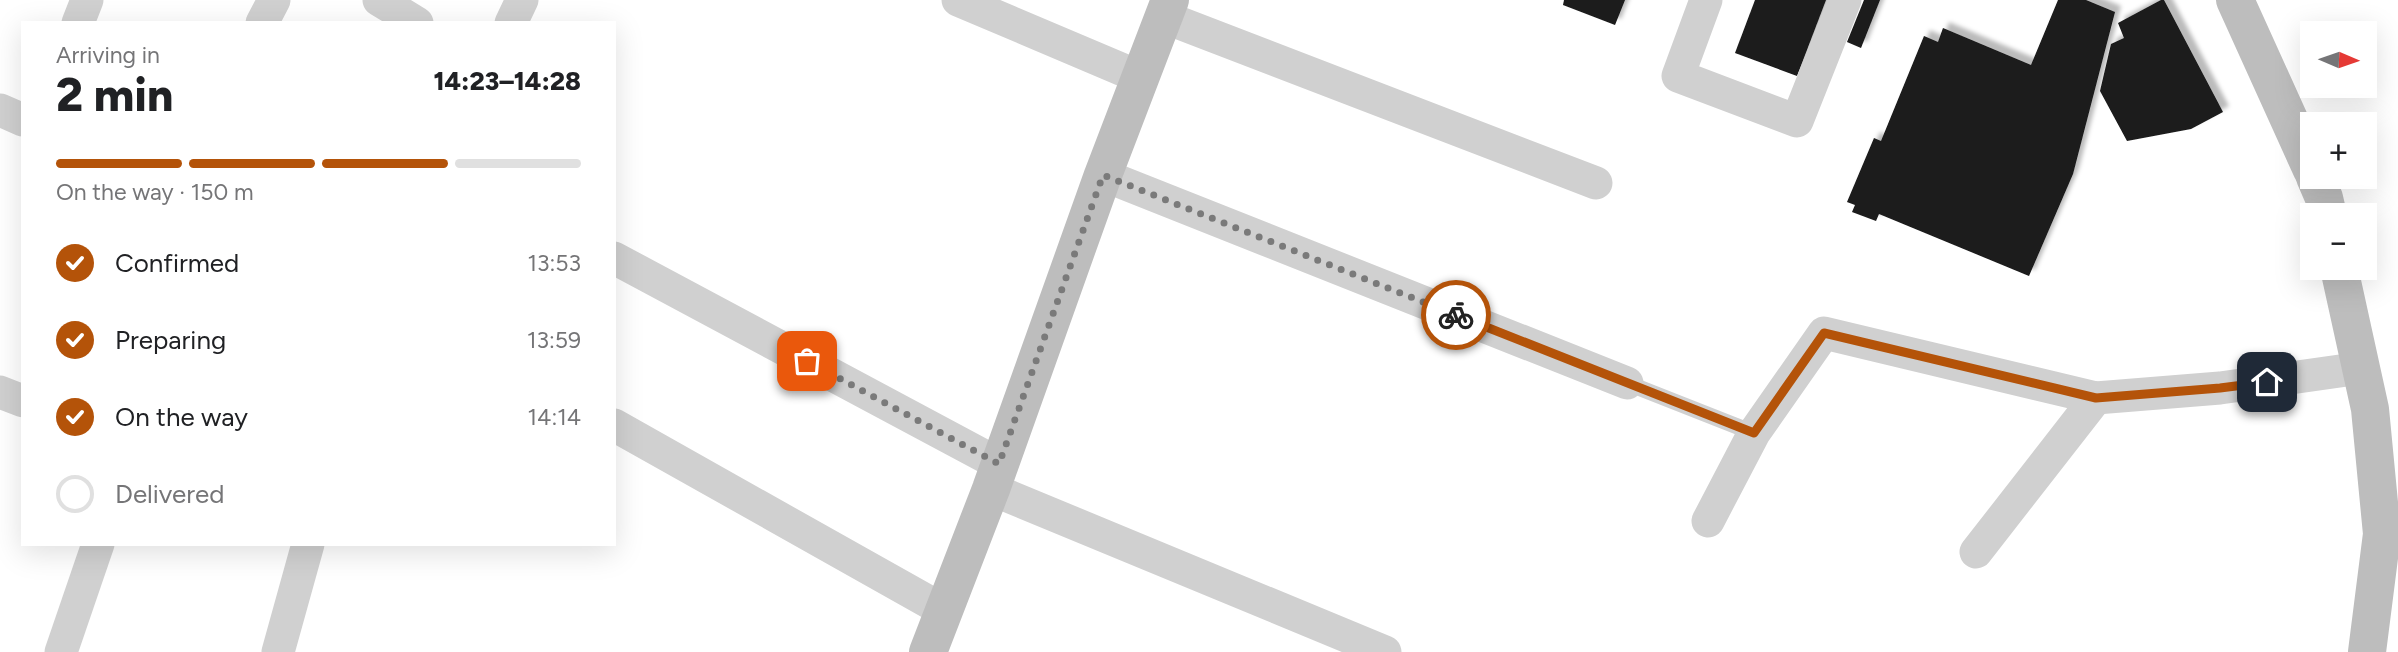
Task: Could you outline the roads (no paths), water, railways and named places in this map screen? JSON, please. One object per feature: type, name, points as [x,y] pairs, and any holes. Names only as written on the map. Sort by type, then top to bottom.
[{"type":"street","points":[[79,21],[87,0]]},
{"type":"street","points":[[263,21],[274,0]]},
{"type":"street","points":[[379,0],[414,21]]},
{"type":"street","points":[[512,21],[522,0]]},
{"type":"street","points":[[958,0],[1142,78]]},
{"type":"street","points":[[1706,0],[1678,76],[1797,121],[1845,0]]},
{"type":"street","points":[[2235,0],[2300,144]]},
{"type":"street","points":[[928,652],[995,476],[1103,175],[1167,9],[1596,183]]},
{"type":"street","points":[[0,110],[21,119]]},
{"type":"street","points":[[1103,175],[1627,383]]},
{"type":"street","points":[[616,259],[995,476],[1385,652]]},
{"type":"street","points":[[2342,280],[2371,409],[2382,534],[2367,652]]},
{"type":"street","points":[[1708,521],[1754,433],[1824,333],[2096,398],[2220,388],[2361,368]]},
{"type":"street","points":[[0,392],[21,400]]},
{"type":"street","points":[[1976,552],[2096,398]]},
{"type":"street","points":[[616,426],[943,610]]},
{"type":"street","points":[[61,652],[96,546]]},
{"type":"street","points":[[284,650],[308,546]]},
{"type":"lane","points":[[1627,383],[1754,433]]}]
